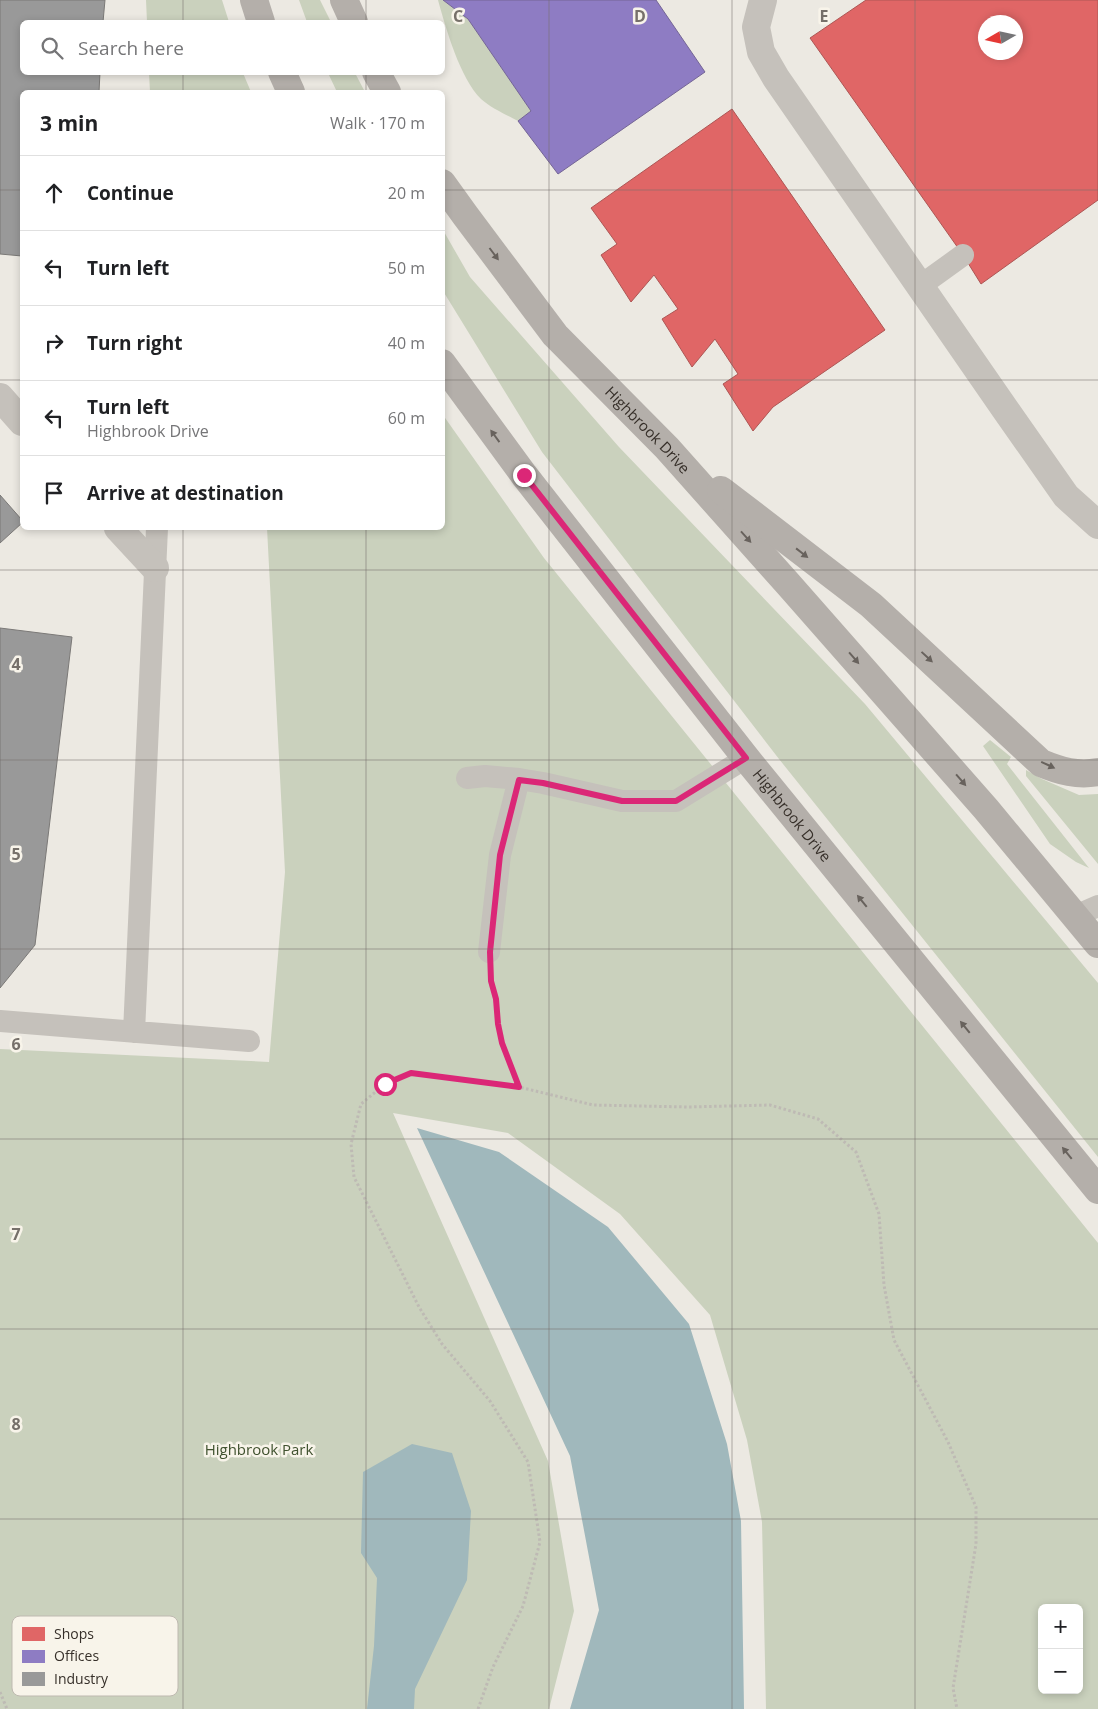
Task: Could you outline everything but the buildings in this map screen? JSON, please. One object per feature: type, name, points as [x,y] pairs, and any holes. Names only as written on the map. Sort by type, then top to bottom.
[{"type":"main road","points":[[254,0],[260,20]]},
{"type":"main road","points":[[344,0],[353,20]]},
{"type":"main road","points":[[283,75],[290,90]]},
{"type":"main road","points":[[378,75],[386,90]]},
{"type":"main road","name":"Highbrook Drive","points":[[445,187],[556,335],[667,448],[986,809],[1087,911],[1098,944]]},
{"type":"main road","name":"Highbrook Drive","points":[[445,367],[524,475],[746,758],[1098,1190]]},
{"type":"main road","points":[[667,448],[871,605],[1041,763],[1072,773],[1098,772]]},
{"type":"street","points":[[763,0],[756,27],[761,52],[776,78],[1066,496],[1098,525]]},
{"type":"street","points":[[0,397],[20,420]]},
{"type":"street","points":[[120,530],[155,568]]},
{"type":"lane","points":[[920,286],[963,255]]},
{"type":"lane","points":[[134,1032],[157,530]]},
{"type":"lane","points":[[467,778],[485,776],[543,783],[622,801],[676,801],[746,758]]},
{"type":"lane","points":[[490,952],[500,855],[519,780]]},
{"type":"lane","points":[[0,1021],[249,1041]]},
{"type":"path","points":[[490,952],[491,981],[496,999],[502,1043],[519,1087]]},
{"type":"path","points":[[478,1709],[493,1668],[523,1606],[540,1542],[528,1462],[490,1401],[442,1344],[419,1307],[354,1177],[351,1144],[361,1104],[385,1084],[411,1073],[519,1087],[593,1105],[688,1107],[770,1105],[818,1119],[856,1152],[879,1214],[884,1286],[894,1340],[948,1442],[976,1507],[976,1544],[953,1688],[957,1709]]},
{"type":"path","points":[[0,1692],[7,1709]]},
{"type":"green space","points":[[146,0],[222,0],[228,20],[147,20]]},
{"type":"green space","points":[[299,0],[320,0],[330,20],[306,20]]},
{"type":"green space","points":[[438,0],[443,0],[468,19],[531,111],[518,121],[481,99],[473,90],[460,66]]},
{"type":"green space","points":[[149,75],[244,75],[250,90],[150,90]]},
{"type":"green space","points":[[329,75],[356,75],[364,90],[336,90]]},
{"type":"green space","points":[[445,233],[470,277],[619,447],[865,704],[1098,983],[1098,1157],[779,759],[542,452],[445,294]]},
{"type":"green space","name":"Highbrook Park","points":[[445,418],[544,558],[1098,1243],[1098,1709],[766,1709],[762,1522],[747,1440],[710,1315],[620,1214],[508,1133],[393,1113],[548,1461],[574,1611],[549,1709],[0,1709],[0,1049],[269,1062],[285,872],[267,530],[445,530]]},
{"type":"green space","points":[[990,740],[1011,757],[1007,764],[1089,868],[1076,862],[1050,844],[983,746]]},
{"type":"green space","points":[[1026,770],[1079,795],[1098,794],[1098,864],[1026,776]]},
{"type":"water","points":[[417,1128],[499,1152],[608,1227],[689,1324],[727,1444],[741,1521],[744,1709],[570,1709],[599,1610],[570,1456]]},
{"type":"water","points":[[412,1444],[452,1453],[471,1511],[467,1580],[415,1689],[414,1709],[367,1709],[374,1646],[377,1578],[361,1553],[363,1472]]},
{"type":"route","points":[[385,1084],[411,1073],[519,1087],[502,1043],[496,999],[491,981],[490,952],[500,855],[519,780],[543,783],[622,801],[676,801],[746,758],[524,475]]}]
